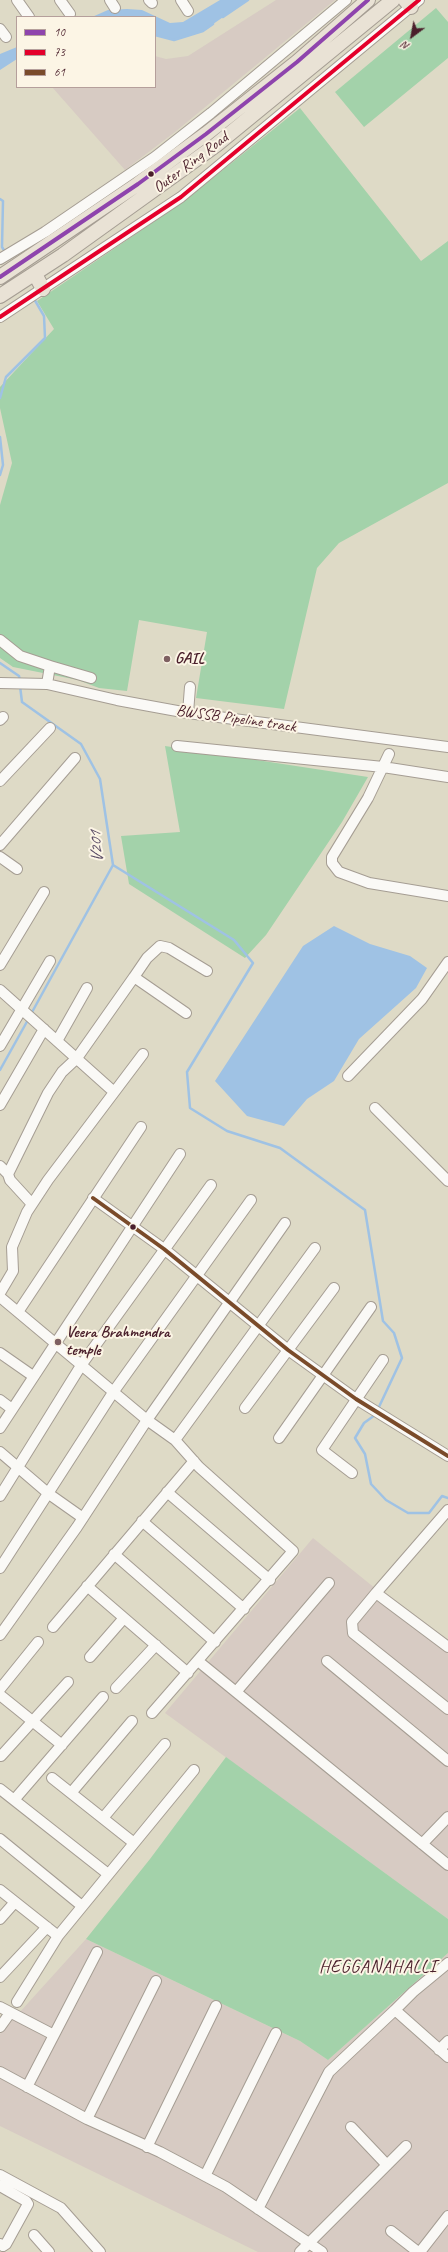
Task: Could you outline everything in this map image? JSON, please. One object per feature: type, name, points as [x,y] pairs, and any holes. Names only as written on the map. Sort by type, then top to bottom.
[{"type":"highway","name":"Outer Ring Road","points":[[10,266],[138,184],[206,134],[368,0]]},
{"type":"highway","name":"Outer Ring Road","points":[[0,296],[27,279],[216,145],[393,0]]},
{"type":"highway","points":[[138,168],[138,184]]},
{"type":"highway","points":[[27,279],[40,290]]},
{"type":"street","points":[[17,0],[28,16]]},
{"type":"street","points":[[60,0],[70,14]]},
{"type":"street","points":[[181,0],[188,11]]},
{"type":"street","points":[[1,258],[10,266],[45,232],[155,157],[211,113],[346,0]]},
{"type":"street","points":[[0,317],[181,197],[412,2]]},
{"type":"street","points":[[0,640],[20,656],[91,678]]},
{"type":"street","points":[[47,684],[50,666]]},
{"type":"street","name":"BWSSB Pipeline track","points":[[0,683],[26,682],[47,684],[117,700],[188,713],[448,747]]},
{"type":"street","points":[[188,713],[190,686]]},
{"type":"street","points":[[0,781],[50,728]]},
{"type":"street","points":[[177,746],[382,767],[448,777]]},
{"type":"street","points":[[389,754],[368,798],[332,857],[332,863],[339,872],[369,883],[448,896]]},
{"type":"street","points":[[0,845],[75,758]]},
{"type":"street","points":[[0,857],[17,869]]},
{"type":"street","points":[[0,965],[44,892]]},
{"type":"street","points":[[8,1174],[48,1093],[62,1072],[77,1058],[147,958],[160,946],[169,948],[207,971]]},
{"type":"street","points":[[0,1046],[50,961]]},
{"type":"street","points":[[348,1076],[422,999],[448,962]]},
{"type":"street","points":[[134,977],[186,1012]]},
{"type":"street","points":[[58,1041],[87,988]]},
{"type":"street","points":[[0,990],[114,1092]]},
{"type":"street","points":[[0,1105],[44,1029]]},
{"type":"street","points":[[0,1293],[13,1271],[12,1247],[32,1204],[143,1054]]},
{"type":"street","points":[[374,1108],[448,1181]]},
{"type":"street","points":[[18,1312],[141,1127]]},
{"type":"street","points":[[0,1428],[180,1154]]},
{"type":"street","points":[[0,1166],[32,1204]]},
{"type":"street","points":[[0,1496],[18,1470],[82,1364],[211,1185]]},
{"type":"street","points":[[93,1198],[164,1249],[288,1350],[356,1399],[382,1413],[448,1456]]},
{"type":"street","points":[[0,1568],[114,1391],[251,1200]]},
{"type":"street","points":[[0,1635],[83,1518],[147,1420],[285,1223]]},
{"type":"street","points":[[175,1440],[314,1248]]},
{"type":"street","points":[[245,1408],[334,1288]]},
{"type":"street","points":[[0,1297],[82,1364],[147,1420],[175,1440],[194,1461],[293,1551],[270,1580],[152,1713]]},
{"type":"street","points":[[280,1438],[371,1307]]},
{"type":"street","points":[[0,1353],[34,1376]]},
{"type":"street","points":[[352,1473],[322,1450],[383,1360]]},
{"type":"street","points":[[0,1400],[12,1409]]},
{"type":"street","points":[[0,1452],[18,1470],[83,1518]]},
{"type":"street","points":[[53,1627],[194,1461]]},
{"type":"street","points":[[167,1492],[270,1580]]},
{"type":"street","points":[[448,1510],[352,1622],[353,1634],[448,1709]]},
{"type":"street","points":[[142,1521],[244,1609]]},
{"type":"street","points":[[114,1554],[215,1642]]},
{"type":"street","points":[[236,1692],[329,1583]]},
{"type":"street","points":[[87,1586],[188,1672]]},
{"type":"street","points":[[376,1593],[448,1647]]},
{"type":"street","points":[[90,1657],[124,1618]]},
{"type":"street","points":[[0,1689],[38,1642]]},
{"type":"street","points":[[116,1688],[156,1645]]},
{"type":"street","points":[[327,1660],[448,1761]]},
{"type":"street","points":[[198,1661],[448,1865]]},
{"type":"street","points":[[1,1756],[68,1682]]},
{"type":"street","points":[[0,1695],[62,1745]]},
{"type":"street","points":[[14,1800],[104,1697]]},
{"type":"street","points":[[71,1793],[132,1721]]},
{"type":"street","points":[[103,1818],[165,1744]]},
{"type":"street","points":[[17,2002],[58,1936],[194,1770]]},
{"type":"street","points":[[52,1778],[134,1843]]},
{"type":"street","points":[[0,1789],[108,1874]]},
{"type":"street","points":[[422,1844],[448,1817]]},
{"type":"street","points":[[0,1839],[82,1906]]},
{"type":"street","points":[[0,1890],[58,1936]]},
{"type":"street","points":[[0,1919],[15,1902]]},
{"type":"street","points":[[0,1977],[47,1927]]},
{"type":"street","points":[[27,2087],[97,1952]]},
{"type":"street","points":[[258,2209],[329,2072],[413,1992],[448,1963]]},
{"type":"street","points":[[88,2119],[156,1981]]},
{"type":"street","points":[[147,2147],[216,2006]]},
{"type":"street","points":[[0,2007],[54,2035]]},
{"type":"street","points":[[395,2010],[448,2057]]},
{"type":"street","points":[[0,2027],[10,2013]]},
{"type":"street","points":[[205,2176],[276,2033]]},
{"type":"street","points":[[439,2050],[448,2041]]},
{"type":"street","points":[[0,2072],[88,2119],[226,2187],[310,2242],[322,2252]]},
{"type":"street","points":[[351,2127],[387,2165]]},
{"type":"street","points":[[300,2252],[406,2146]]},
{"type":"street","points":[[0,2175],[62,2208],[100,2252]]},
{"type":"street","points":[[0,2186],[26,2201],[28,2204],[5,2246],[0,2244]]},
{"type":"street","points":[[391,2231],[419,2252],[448,2216]]},
{"type":"street","points":[[34,2235],[49,2252]]},
{"type":"shaded area","points":[[276,0],[335,0],[175,132],[125,170],[53,88],[156,88],[156,56],[166,59],[188,56]]},
{"type":"shaded area","points":[[313,1538],[381,1593],[448,1654],[448,1919],[165,1713]]},
{"type":"shaded area","points":[[86,1939],[300,2041],[328,2060],[448,1953],[448,2252],[258,2252],[0,2126],[0,2034]]},
{"type":"green space","points":[[436,8],[448,22],[448,58],[364,127],[335,92]]},
{"type":"green space","points":[[300,108],[421,261],[448,241],[448,483],[339,543],[317,568],[284,709],[196,698],[207,632],[139,620],[127,691],[99,688],[78,680],[13,667],[0,658],[0,505],[12,463],[0,408],[0,387],[54,329],[37,301],[183,202]]},
{"type":"green space","points":[[165,746],[368,777],[342,822],[266,935],[245,958],[129,884],[121,836],[180,832]]},
{"type":"green space","points":[[226,1757],[448,1919],[448,1953],[328,2060],[300,2041],[86,1939],[150,1859]]},
{"type":"water","points":[[220,0],[248,0],[203,31],[174,40],[156,35],[156,16],[170,23],[183,22]]},
{"type":"water","points":[[108,10],[142,10],[155,16],[94,16]]},
{"type":"water","points":[[16,47],[16,60],[0,70],[0,54]]},
{"type":"water","points":[[334,926],[370,944],[410,956],[427,968],[416,988],[359,1039],[334,1081],[307,1099],[284,1126],[247,1116],[215,1081],[303,946]]},
{"type":"waterway","points":[[223,17],[248,0]]},
{"type":"waterway","points":[[156,35],[174,40],[203,31],[213,24]]},
{"type":"waterway","name":"V201","points":[[0,199],[3,201],[2,247],[5,252]]},
{"type":"waterway","name":"V201","points":[[0,398],[6,377],[45,338],[44,316],[33,297]]},
{"type":"waterway","name":"V201","points":[[0,437],[3,465],[0,475]]},
{"type":"waterway","name":"V201","points":[[0,663],[19,676],[20,681]]},
{"type":"waterway","name":"V201","points":[[20,686],[22,702],[81,744],[100,779],[113,865],[31,1014]]},
{"type":"waterway","points":[[113,865],[234,940],[253,963],[187,1072],[190,1108],[227,1131],[280,1148],[365,1210],[383,1321],[394,1333],[402,1358],[378,1409]]},
{"type":"waterway","name":"V201","points":[[0,1070],[29,1018]]},
{"type":"waterway","points":[[375,1415],[364,1423],[355,1438],[365,1454],[371,1484],[386,1500],[408,1513],[429,1513],[442,1496],[448,1498]]},
{"type":"transit line","name":"10","points":[[0,277],[138,184],[206,134],[297,62],[368,0]]},
{"type":"transit line","name":"73","points":[[0,317],[181,197],[419,0]]},
{"type":"transit line","name":"61","points":[[93,1198],[164,1249],[288,1350],[356,1399],[448,1456]]},
{"type":"place","name":"GAIL","points":[[167,659]]},
{"type":"place","name":"Veera Brahmendra temple","points":[[58,1342]]},
{"type":"district","name":"HEGGANAHALLI","points":[[378,1967]]}]
